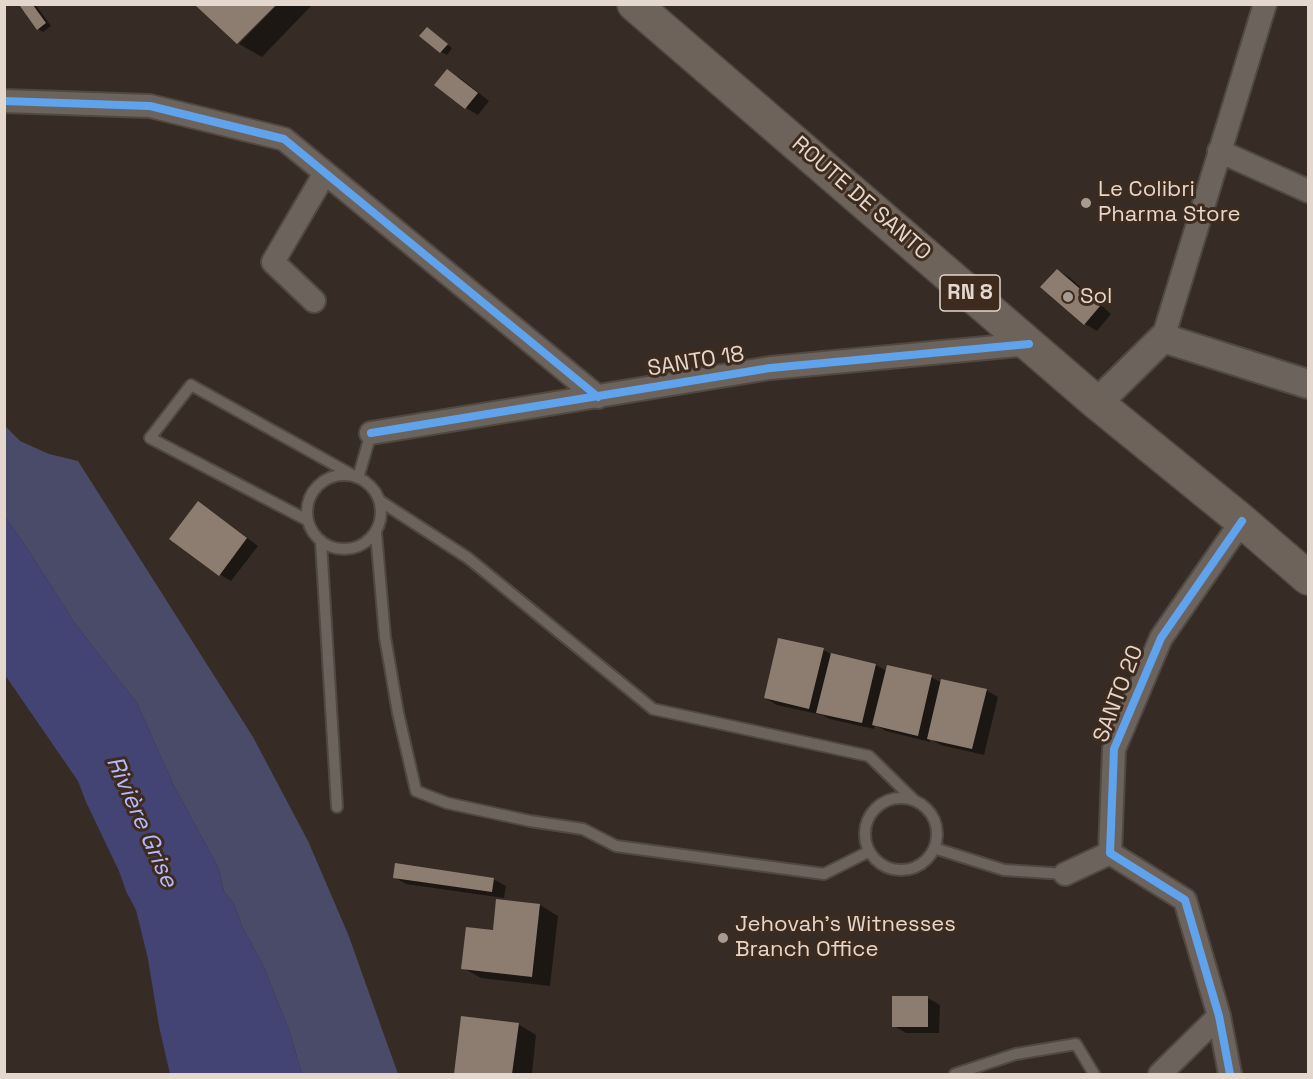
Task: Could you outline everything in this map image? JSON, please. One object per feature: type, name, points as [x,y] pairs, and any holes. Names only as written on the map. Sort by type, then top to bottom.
[{"type":"main road","name":"ROUTE DE SANTO","points":[[634,4],[1097,403],[1308,578]]},
{"type":"street","points":[[1097,403],[1162,338],[1264,4]]},
{"type":"street","points":[[4,101],[150,106],[284,139],[598,397]]},
{"type":"street","points":[[1219,151],[1308,191]]},
{"type":"street","points":[[314,300],[273,262],[325,172]]},
{"type":"street","points":[[1162,338],[1308,384]]},
{"type":"street","name":"SANTO 18","points":[[371,433],[770,368],[1029,344]]},
{"type":"street","name":"SANTO 20","points":[[1110,853],[1114,749],[1161,638],[1242,521]]},
{"type":"street","points":[[1065,874],[1110,853],[1185,900],[1219,1016],[1230,1074]]},
{"type":"street","points":[[1159,1074],[1219,1016]]},
{"type":"lane","points":[[307,520],[150,438],[191,385],[369,484],[374,489],[380,501],[382,514],[376,533],[367,543],[358,547],[345,550],[333,548],[321,542],[312,532],[307,520],[307,507],[311,495],[320,484],[331,477],[344,475],[358,478]]},
{"type":"lane","points":[[358,478],[371,433]]},
{"type":"lane","points":[[380,501],[468,558],[653,709],[869,756],[915,801],[926,808],[932,815],[936,826],[937,836],[930,855],[921,864],[909,869],[894,870],[882,865],[868,852],[864,826],[869,815],[889,799],[901,797],[915,801]]},
{"type":"lane","points":[[376,533],[385,637],[398,713],[416,791],[447,802],[530,821],[583,829],[616,846],[801,871],[824,874],[868,852]]},
{"type":"lane","points":[[321,542],[337,807]]},
{"type":"lane","points":[[934,848],[1004,870],[1065,874]]},
{"type":"lane","points":[[955,1074],[1016,1054],[1076,1044],[1094,1074]]},
{"type":"shaded area","points":[[4,425],[20,441],[49,454],[78,461],[253,737],[308,841],[348,934],[398,1074],[302,1074],[289,1030],[264,967],[242,926],[235,906],[224,891],[218,867],[174,786],[137,703],[76,625],[5,517]]},
{"type":"water","name":"Rivière Grise","points":[[5,517],[76,625],[137,703],[174,786],[218,867],[224,891],[235,906],[242,926],[264,967],[289,1030],[302,1074],[170,1074],[148,959],[136,910],[78,781],[5,675]]},
{"type":"building","points":[[33,5],[46,23],[37,30],[20,6]]},
{"type":"building","points":[[195,5],[276,5],[237,44]]},
{"type":"building","points":[[427,27],[448,44],[440,53],[419,36]]},
{"type":"building","points":[[447,69],[478,93],[465,109],[434,85]]},
{"type":"building","points":[[1057,269],[1100,306],[1084,325],[1040,287]]},
{"type":"building","points":[[198,501],[247,538],[219,576],[169,539]]},
{"type":"building","points":[[778,638],[824,648],[809,709],[764,698]]},
{"type":"building","points":[[831,653],[876,664],[862,723],[816,713]]},
{"type":"building","points":[[887,665],[932,675],[918,736],[872,725]]},
{"type":"building","points":[[941,679],[987,689],[972,749],[927,739]]},
{"type":"building","points":[[395,863],[494,878],[492,892],[393,878]]},
{"type":"building","points":[[496,899],[540,904],[532,977],[461,969],[466,927],[493,930]]},
{"type":"building","points":[[892,996],[928,996],[928,1027],[892,1027]]},
{"type":"building","points":[[461,1016],[519,1023],[512,1074],[454,1074]]},
{"type":"cycle path","points":[[4,101],[150,106],[284,139],[598,397]]},
{"type":"cycle path","points":[[371,433],[770,368],[1029,344]]},
{"type":"cycle path","points":[[1230,1074],[1219,1016],[1185,900],[1110,853],[1114,749],[1161,638],[1242,521]]},
{"type":"place","name":"Le Colibri Pharma Store","points":[[1086,203]]},
{"type":"place","name":"Sol","points":[[1068,297]]},
{"type":"place","name":"Jehovah's Witnesses Branch Office","points":[[723,938]]}]
